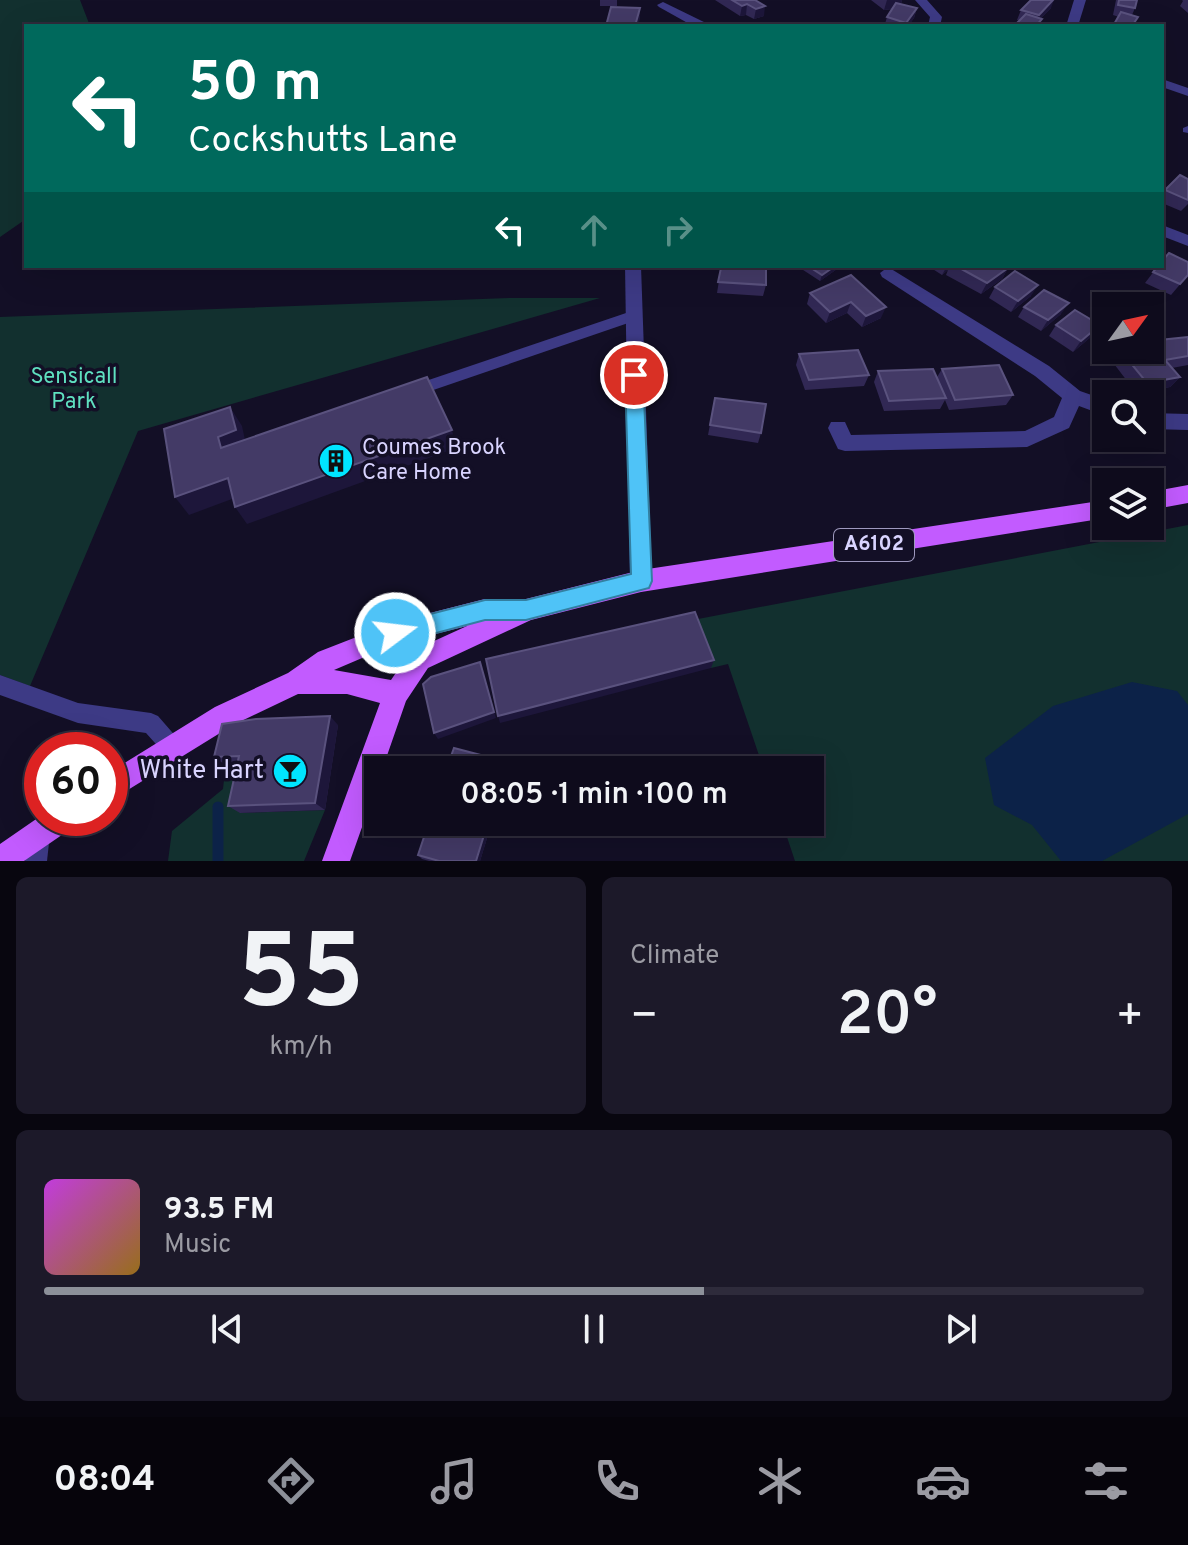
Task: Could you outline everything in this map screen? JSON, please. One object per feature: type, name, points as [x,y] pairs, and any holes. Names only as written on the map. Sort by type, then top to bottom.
[{"type":"main road","points":[[1164,498],[1188,494]]},
{"type":"main road","name":"A6102","points":[[128,775],[224,716],[297,682],[327,660],[395,633],[485,610],[526,610],[641,581],[1092,511]]},
{"type":"main road","name":"A6102","points":[[336,861],[396,694],[419,660],[526,610]]},
{"type":"main road","name":"A6102","points":[[297,682],[347,682],[396,694]]},
{"type":"main road","points":[[0,861],[37,847]]},
{"type":"street","points":[[921,0],[936,17],[934,24]]},
{"type":"street","points":[[1073,24],[1080,0]]},
{"type":"street","points":[[662,7],[698,24]]},
{"type":"street","points":[[1164,83],[1185,87]]},
{"type":"street","points":[[1164,231],[1188,241]]},
{"type":"street","points":[[633,268],[641,581]]},
{"type":"street","points":[[888,273],[1042,371],[1073,396],[1092,403]]},
{"type":"street","points":[[838,428],[845,443],[1027,439],[1062,422],[1073,396]]},
{"type":"street","points":[[1164,421],[1188,422]]},
{"type":"lane","points":[[395,397],[632,316]]},
{"type":"lane","points":[[0,685],[78,713],[151,723],[171,746]]},
{"type":"green space","points":[[0,0],[80,0],[89,24],[24,24],[24,220],[0,237]]},
{"type":"green space","name":"Sensicall Park","points":[[509,298],[600,298],[138,431],[30,686],[0,675],[0,317]]},
{"type":"green space","points":[[1188,525],[1188,861],[795,861],[787,836],[824,836],[824,756],[759,756],[728,664],[711,668],[693,620],[1110,540],[1164,540],[1164,530]]},
{"type":"green space","points":[[248,777],[241,813],[325,810],[304,861],[168,861],[172,831],[223,789],[224,780]]},
{"type":"water","points":[[1132,682],[1177,691],[1188,705],[1188,814],[1102,861],[1061,861],[1032,825],[994,805],[985,758],[1053,706]]},
{"type":"building","points":[[732,0],[755,0],[765,6],[756,9]]},
{"type":"building","points":[[1031,0],[1053,0],[1039,15],[1021,10]]},
{"type":"building","points":[[1119,0],[1137,0],[1135,8],[1118,5]]},
{"type":"building","points":[[896,3],[917,8],[906,23],[887,17]]},
{"type":"building","points":[[611,7],[640,8],[636,24],[607,24]]},
{"type":"building","points":[[1121,12],[1138,17],[1133,24],[1114,24]]},
{"type":"building","points":[[1026,14],[1042,19],[1038,24],[1016,24]]},
{"type":"building","points":[[1180,175],[1188,179],[1188,200],[1165,190]]},
{"type":"building","points":[[1169,253],[1188,262],[1188,275],[1180,284],[1153,272],[1156,268],[1164,268],[1164,259]]},
{"type":"building","points":[[721,268],[766,268],[766,285],[718,282]]},
{"type":"building","points":[[811,268],[832,268],[822,275]]},
{"type":"building","points":[[960,268],[1008,268],[987,283]]},
{"type":"building","points":[[1015,271],[1038,285],[1018,301],[995,287]]},
{"type":"building","points":[[851,275],[886,307],[866,316],[851,302],[830,312],[810,293]]},
{"type":"building","points":[[1044,290],[1069,303],[1048,320],[1024,307]]},
{"type":"building","points":[[1075,310],[1092,320],[1092,332],[1081,341],[1056,325]]},
{"type":"building","points":[[1188,337],[1188,356],[1165,360],[1180,377],[1145,380],[1131,364],[1164,364],[1164,340]]},
{"type":"building","points":[[858,350],[869,375],[809,380],[799,354]]},
{"type":"building","points":[[999,365],[1013,395],[955,400],[942,369]]},
{"type":"building","points":[[933,369],[946,398],[889,401],[878,371]]},
{"type":"building","name":"Coumes Brook Care Home","points":[[427,377],[452,430],[235,507],[228,478],[175,497],[164,429],[230,407],[236,430],[218,437],[221,448]]},
{"type":"building","points":[[715,398],[766,404],[761,433],[710,425]]},
{"type":"building","points":[[695,612],[714,660],[498,716],[486,659]]},
{"type":"building","points":[[480,662],[494,712],[434,733],[423,684],[431,677]]},
{"type":"building","name":"White Hart","points":[[330,716],[315,803],[228,806],[239,756],[214,757],[222,724],[256,719]]},
{"type":"building","points":[[454,748],[485,756],[451,756]]},
{"type":"building","points":[[424,836],[484,836],[476,861],[439,861],[418,855]]},
{"type":"waterway","points":[[218,807],[218,861]]},
{"type":"place","name":"Coumes Brook Care Home","points":[[336,461]]},
{"type":"place","name":"White Hart","points":[[290,771]]},
{"type":"route","points":[[395,633],[485,610],[526,610],[641,581],[634,375]]}]
